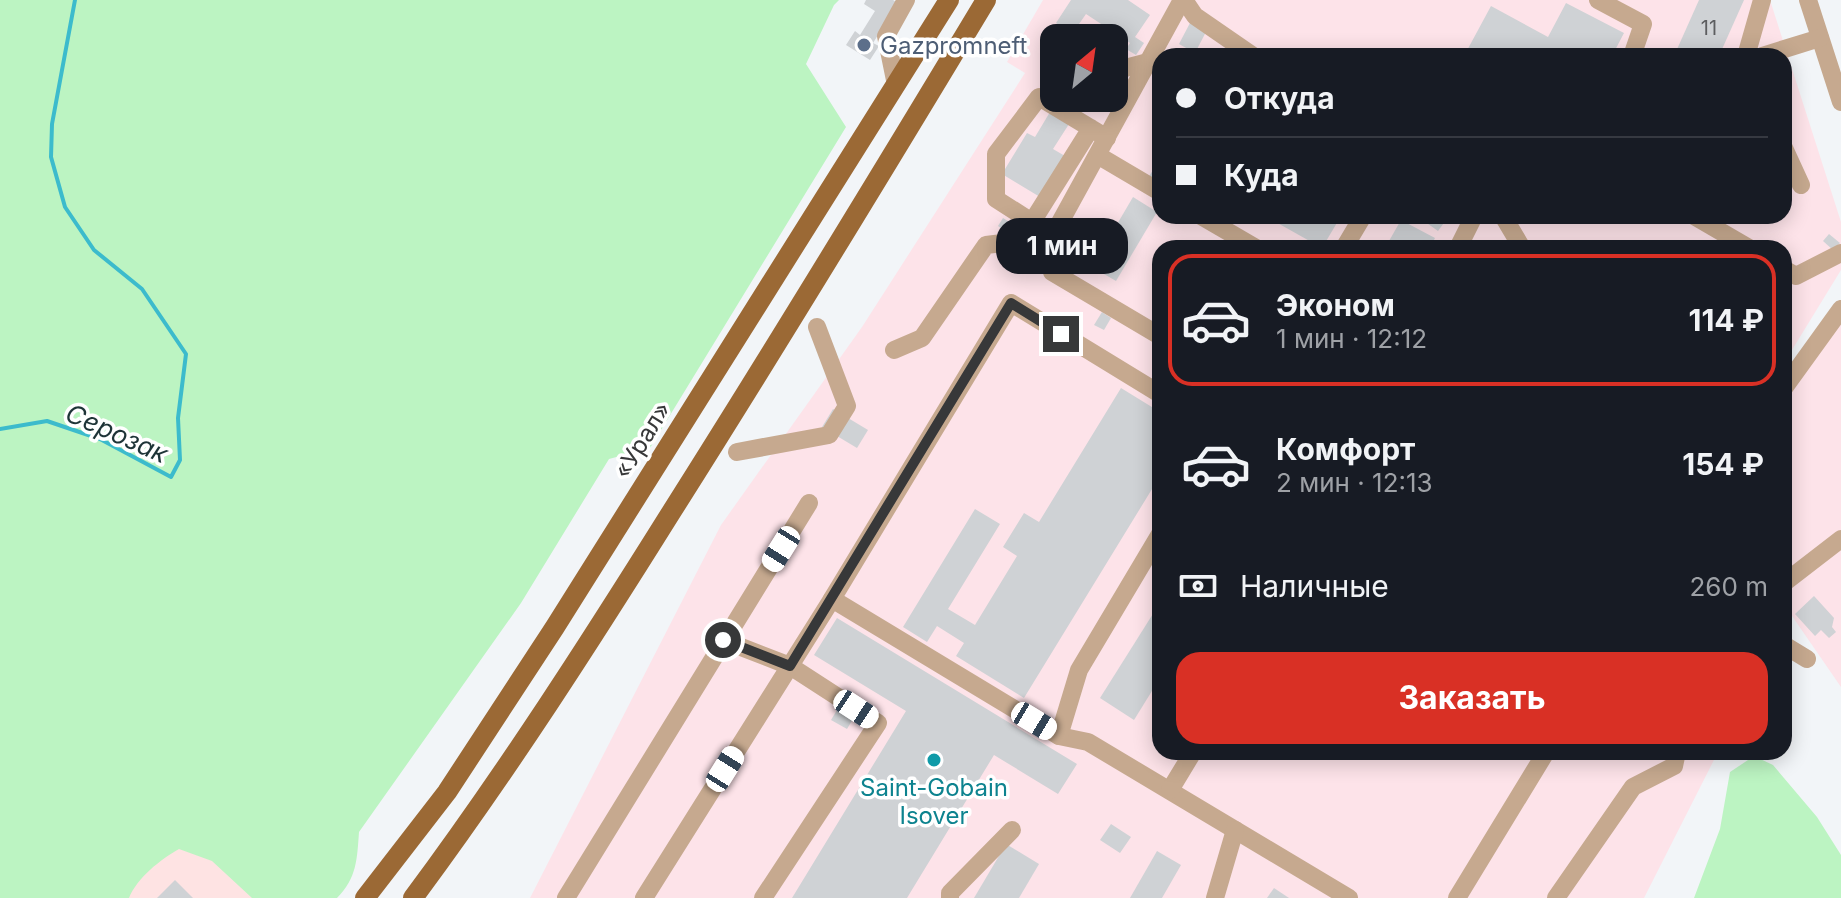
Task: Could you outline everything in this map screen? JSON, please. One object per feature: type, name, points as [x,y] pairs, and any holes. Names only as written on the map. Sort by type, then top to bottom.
[{"type":"main road","name":"«Урал»","points":[[366,896],[447,792],[555,627],[949,0]]},
{"type":"main road","points":[[413,898],[457,840],[574,666],[797,312],[986,0]]},
{"type":"street","points":[[896,85],[886,36],[906,0]]},
{"type":"street","points":[[1156,48],[1183,0],[1195,16],[1241,48]]},
{"type":"street","points":[[1598,0],[1643,24],[1635,48]]},
{"type":"street","points":[[1748,48],[1762,0]]},
{"type":"street","points":[[1808,0],[1841,102]]},
{"type":"street","points":[[1788,48],[1820,38]]},
{"type":"street","points":[[1152,55],[1052,237],[1052,272],[1152,331]]},
{"type":"street","points":[[1128,67],[1148,62]]},
{"type":"street","points":[[1091,128],[1032,222],[996,199],[996,154],[1039,97],[1091,128],[1107,138]]},
{"type":"street","points":[[1099,156],[1152,187]]},
{"type":"street","points":[[1792,165],[1801,185]]},
{"type":"street","points":[[1215,224],[1242,240]]},
{"type":"street","points":[[1708,224],[1735,240]]},
{"type":"street","points":[[894,350],[922,338],[986,245],[1052,237]]},
{"type":"street","points":[[1792,274],[1796,276],[1841,253]]},
{"type":"street","points":[[644,898],[832,599],[1011,303],[1152,389]]},
{"type":"street","points":[[1792,377],[1841,309]]},
{"type":"street","points":[[737,452],[829,435],[847,406],[817,327]]},
{"type":"street","points":[[566,898],[809,503]]},
{"type":"street","points":[[1792,577],[1841,539]]},
{"type":"street","points":[[1059,736],[1079,670],[1152,562]]},
{"type":"street","points":[[832,599],[1059,736],[1088,742],[1349,898]]},
{"type":"street","points":[[723,640],[790,666],[878,723],[763,898]]},
{"type":"street","points":[[1792,650],[1807,659]]},
{"type":"street","points":[[1170,790],[1188,760]]},
{"type":"street","points":[[1457,898],[1541,760]]},
{"type":"street","points":[[1556,898],[1633,787],[1674,766],[1675,760]]},
{"type":"street","points":[[950,898],[950,893],[1012,830]]},
{"type":"street","points":[[1215,898],[1235,830]]},
{"type":"shaded area","points":[[1043,0],[1770,0],[1785,48],[1152,48],[1152,224],[1792,224],[1792,69],[1841,222],[1841,270],[1792,350],[1792,240],[1152,240],[1152,760],[1714,760],[1644,898],[530,898],[721,525],[862,327],[1025,73],[1007,62]]},
{"type":"shaded area","points":[[1841,323],[1841,687],[1792,616],[1792,367]]},
{"type":"shaded area","points":[[165,799],[290,898],[67,898]]},
{"type":"green space","points":[[0,0],[839,0],[806,64],[846,127],[650,448],[609,459],[521,603],[359,832],[352,875],[337,898],[252,898],[212,861],[179,849],[150,870],[129,898],[0,898]]},
{"type":"green space","points":[[1748,760],[1762,760],[1773,765],[1817,817],[1841,855],[1841,898],[1694,898],[1720,829],[1730,772]]},
{"type":"building","points":[[866,0],[893,0],[907,9],[888,19],[873,43],[879,46],[870,60],[846,45],[855,31],[860,35],[875,11],[864,4]]},
{"type":"building","points":[[1071,0],[1128,0],[1150,15],[1135,37],[1144,43],[1136,55],[1128,50],[1128,24],[1101,24],[1086,14],[1079,24],[1056,23]]},
{"type":"building","points":[[1699,0],[1744,0],[1723,48],[1678,48]]},
{"type":"building","points":[[1566,3],[1624,33],[1616,48],[1468,48],[1491,6],[1548,37]]},
{"type":"building","points":[[1191,21],[1207,30],[1198,48],[1186,48],[1179,44]]},
{"type":"building","points":[[1050,112],[1069,124],[1053,149],[1065,156],[1040,197],[1002,174],[1027,133],[1035,137]]},
{"type":"building","points":[[1133,197],[1152,209],[1152,220],[1116,281],[1092,267]]},
{"type":"building","points":[[1003,218],[1016,226],[1011,235],[998,226]]},
{"type":"building","points":[[1279,224],[1336,224],[1327,240],[1308,240]]},
{"type":"building","points":[[1399,224],[1409,224],[1435,238],[1434,240],[1390,240]]},
{"type":"building","points":[[1428,224],[1443,224],[1438,231]]},
{"type":"building","points":[[1829,234],[1840,243],[1833,250],[1823,241]]},
{"type":"building","points":[[1102,312],[1111,318],[1104,330],[1094,325]]},
{"type":"building","points":[[1121,388],[1152,407],[1152,489],[1024,698],[956,656],[964,643],[937,626],[927,642],[903,627],[975,509],[1000,524],[948,609],[975,625],[1017,556],[1003,547],[1024,513],[1039,522]]},
{"type":"building","points":[[833,409],[868,430],[857,448],[822,427]]},
{"type":"building","points":[[1814,596],[1834,618],[1832,627],[1836,632],[1829,638],[1821,630],[1815,636],[1795,614]]},
{"type":"building","points":[[1152,615],[1152,691],[1134,720],[1100,698]]},
{"type":"building","name":"Saint-Gobain Isover","points":[[837,618],[1077,764],[1058,794],[994,755],[907,898],[792,898],[906,711],[814,655]]},
{"type":"building","points":[[837,710],[853,719],[847,729],[831,720]]},
{"type":"building","points":[[1111,824],[1131,837],[1120,853],[1100,840]]},
{"type":"building","points":[[1006,844],[1039,864],[1019,898],[974,898]]},
{"type":"building","points":[[1157,851],[1181,865],[1162,898],[1130,898]]},
{"type":"building","points":[[175,880],[193,898],[157,898]]},
{"type":"building","points":[[1274,888],[1289,898],[1267,898]]},
{"type":"waterway","name":"Серозак","points":[[0,429],[47,421],[100,439],[171,477],[180,460],[178,418],[186,354],[142,289],[94,250],[65,207],[51,157],[52,124],[75,0]]},
{"type":"place","name":"Gazpromneft","points":[[864,45]]},
{"type":"place","name":"Saint-Gobain Isover","points":[[934,760]]},
{"type":"route","points":[[723,640],[790,666],[1011,303],[1061,334]]}]
